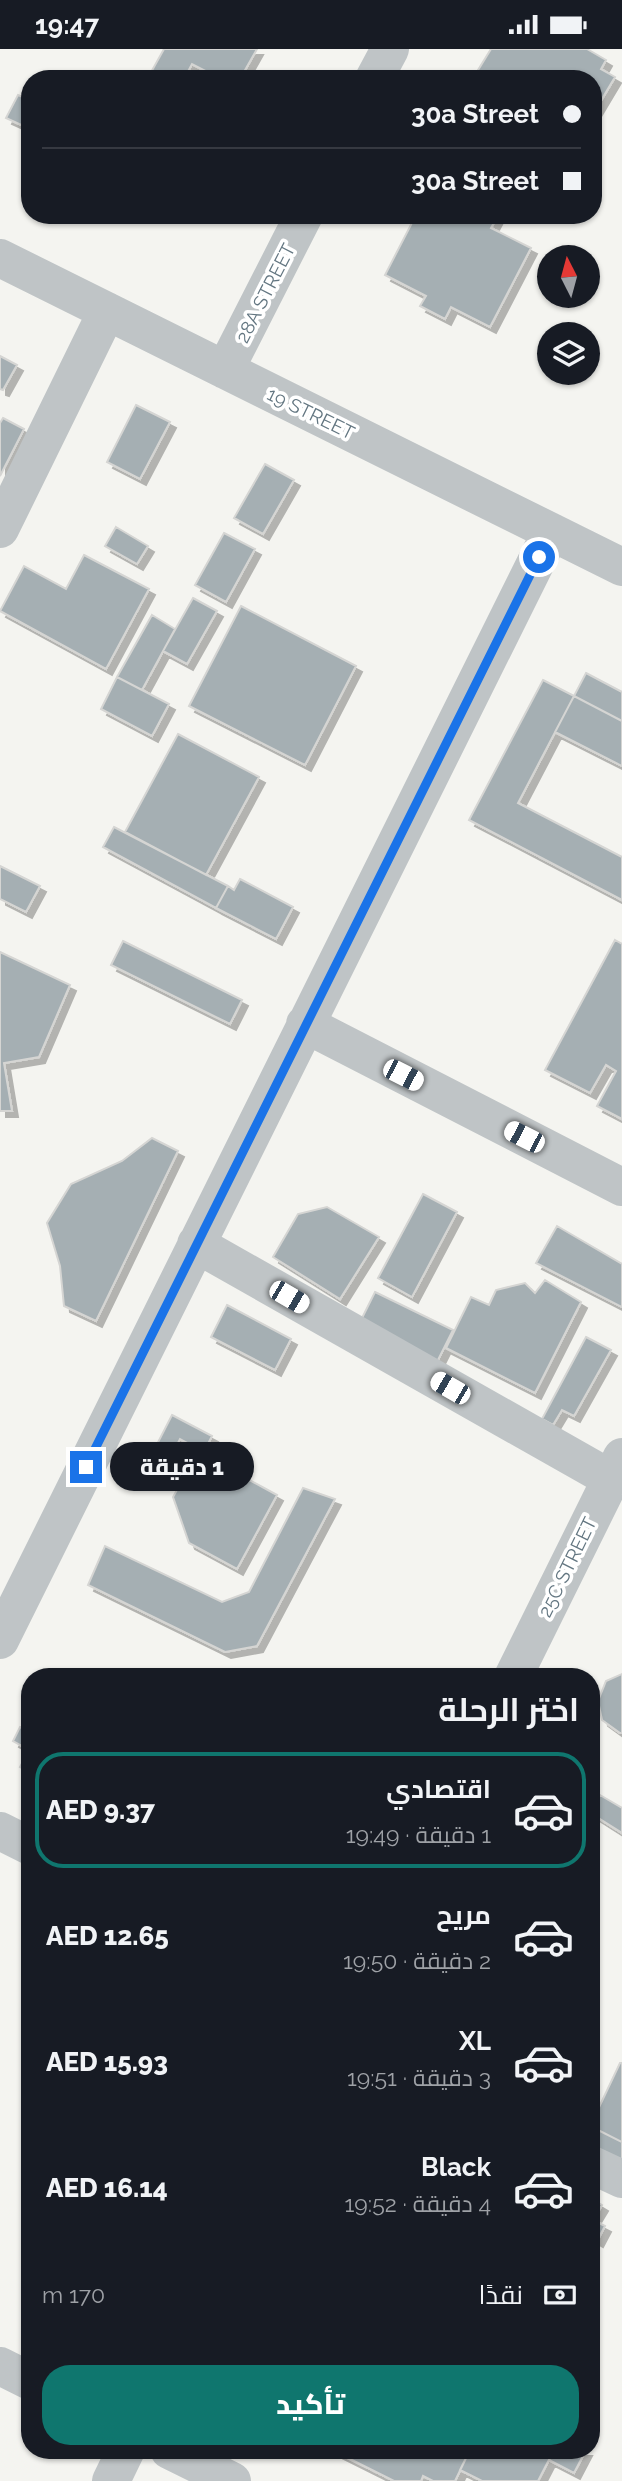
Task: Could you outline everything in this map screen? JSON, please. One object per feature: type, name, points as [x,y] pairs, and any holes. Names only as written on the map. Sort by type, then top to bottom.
[{"type":"street","points":[[379,70],[390,49]]},
{"type":"street","name":"28A STREET","points":[[225,370],[299,224]]},
{"type":"street","name":"19 STREET","points":[[0,258],[622,567]]},
{"type":"street","points":[[0,529],[107,311]]},
{"type":"street","points":[[0,1640],[551,532]]},
{"type":"street","points":[[305,1024],[622,1187]]},
{"type":"street","points":[[197,1244],[616,1468]]},
{"type":"street","name":"25C STREET","points":[[517,1668],[616,1468]]},
{"type":"street","points":[[0,1831],[21,1842]]},
{"type":"street","points":[[600,2169],[622,2179]]},
{"type":"street","points":[[0,2366],[21,2376]]},
{"type":"street","points":[[111,2481],[122,2459]]},
{"type":"street","points":[[187,2459],[232,2481]]},
{"type":"building","points":[[164,49],[257,49],[245,70],[204,70],[192,64],[189,70],[152,70]]},
{"type":"building","points":[[491,49],[587,49],[606,60],[601,69],[615,77],[602,99],[602,70],[478,70]]},
{"type":"building","points":[[18,95],[21,96],[21,125],[6,118]]},
{"type":"building","points":[[411,224],[493,224],[491,228],[531,248],[490,327],[451,307],[445,319],[420,306],[426,296],[385,275]]},
{"type":"building","points":[[0,356],[17,365],[3,390],[0,389]]},
{"type":"building","points":[[136,405],[170,422],[140,479],[107,462]]},
{"type":"building","points":[[3,418],[24,429],[0,476],[0,423]]},
{"type":"building","points":[[265,464],[294,480],[263,534],[234,518]]},
{"type":"building","points":[[116,527],[148,546],[137,564],[105,546]]},
{"type":"building","points":[[224,533],[255,549],[226,602],[195,585]]},
{"type":"building","points":[[84,555],[149,589],[106,669],[0,611],[24,566],[66,589]]},
{"type":"building","points":[[193,598],[217,611],[187,664],[163,651]]},
{"type":"building","points":[[241,606],[356,666],[305,765],[189,706]]},
{"type":"building","points":[[152,615],[175,629],[142,690],[117,677]]},
{"type":"building","points":[[586,673],[622,692],[622,721],[574,696]]},
{"type":"building","points":[[117,677],[169,704],[152,736],[101,709]]},
{"type":"building","points":[[543,680],[574,696],[518,803],[622,857],[622,900],[469,820]]},
{"type":"building","points":[[574,696],[622,721],[622,766],[555,732]]},
{"type":"building","points":[[178,734],[259,777],[206,875],[125,832]]},
{"type":"building","points":[[114,827],[228,886],[216,908],[103,847]]},
{"type":"building","points":[[0,866],[40,886],[26,912],[0,899]]},
{"type":"building","points":[[240,879],[293,907],[276,939],[216,908],[228,886],[234,890]]},
{"type":"building","points":[[615,940],[622,944],[622,1119],[597,1106],[616,1071],[606,1065],[590,1093],[545,1070]]},
{"type":"building","points":[[123,941],[242,1000],[230,1024],[111,965]]},
{"type":"building","points":[[0,952],[70,985],[39,1057],[4,1063],[12,1111],[0,1111]]},
{"type":"building","points":[[152,1138],[178,1151],[96,1321],[64,1306],[60,1266],[47,1223],[71,1184],[122,1161]]},
{"type":"building","points":[[423,1194],[457,1212],[412,1297],[378,1278]]},
{"type":"building","points":[[327,1207],[379,1237],[340,1299],[273,1257],[298,1214]]},
{"type":"building","points":[[557,1226],[622,1264],[622,1307],[536,1263]]},
{"type":"building","points":[[545,1280],[581,1302],[535,1393],[446,1348],[471,1297],[489,1305],[496,1290],[525,1283],[535,1293]]},
{"type":"building","points":[[375,1292],[453,1330],[434,1368],[356,1330]]},
{"type":"building","points":[[227,1305],[291,1339],[275,1370],[211,1337]]},
{"type":"building","points":[[586,1337],[611,1350],[574,1416],[562,1410],[553,1425],[542,1419]]},
{"type":"building","points":[[172,1415],[212,1436],[204,1452],[180,1439],[169,1460],[153,1452]]},
{"type":"building","points":[[198,1452],[277,1495],[237,1569],[189,1543],[173,1497]]},
{"type":"building","points":[[303,1488],[335,1499],[257,1646],[225,1652],[88,1585],[105,1546],[222,1602],[249,1592]]},
{"type":"building","points":[[622,1674],[622,1733],[602,1720],[600,1696],[606,1681]]},
{"type":"building","points":[[20,1727],[21,1728],[21,1746],[13,1741]]},
{"type":"building","points":[[600,1795],[622,1808],[622,1833],[600,1819]]},
{"type":"building","points":[[622,2063],[622,2142],[600,2131],[600,2105]]},
{"type":"building","points":[[600,2131],[622,2142],[622,2176],[600,2166]]},
{"type":"building","points":[[350,2459],[466,2459],[455,2481],[433,2481],[423,2476],[421,2481],[394,2481]]},
{"type":"building","points":[[466,2459],[549,2459],[538,2481],[482,2481],[460,2470]]},
{"type":"building","points":[[550,2459],[581,2459],[574,2473]]},
{"type":"route","points":[[86,1467],[539,557]]}]
